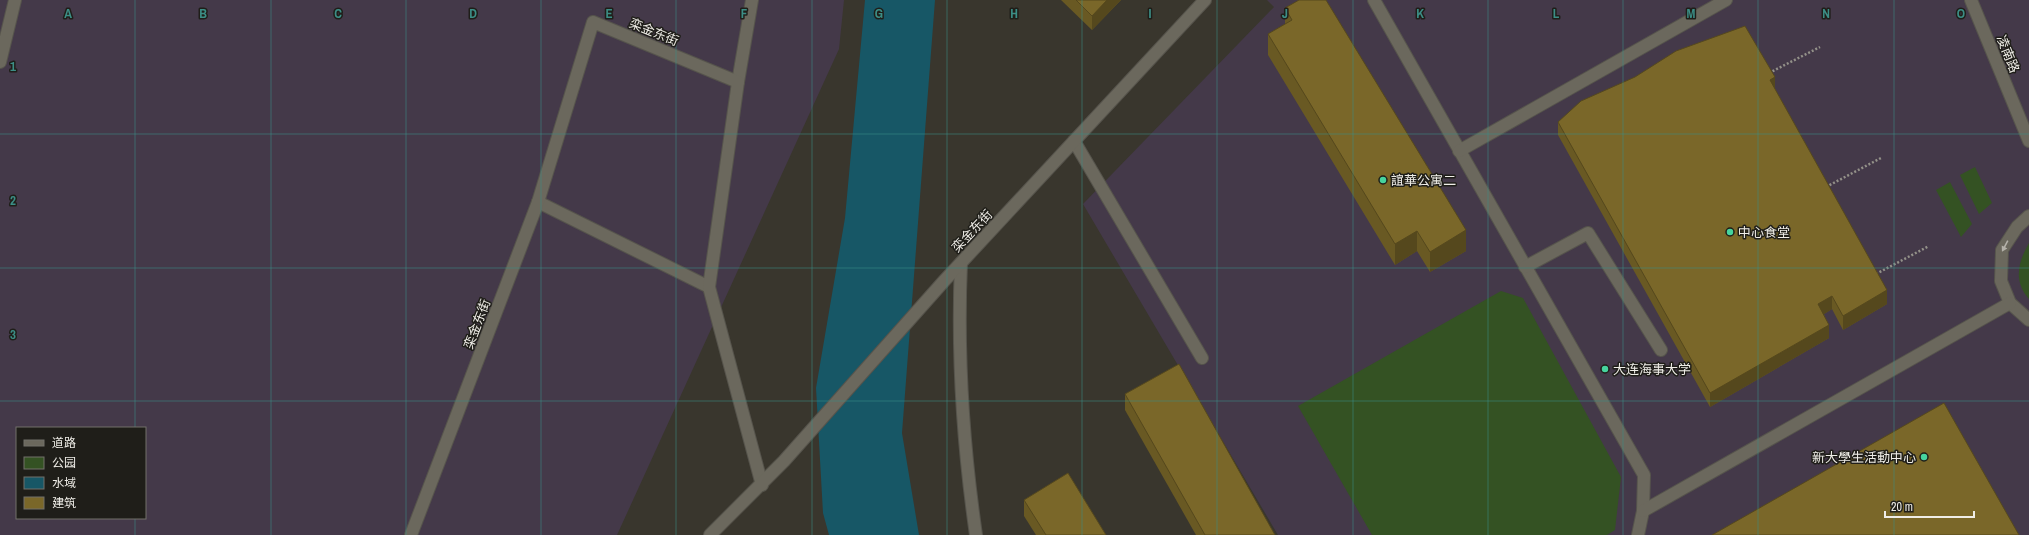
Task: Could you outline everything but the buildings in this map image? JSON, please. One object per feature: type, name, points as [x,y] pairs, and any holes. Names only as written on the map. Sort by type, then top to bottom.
[{"type":"street","points":[[0,62],[15,0]]},
{"type":"street","points":[[752,0],[738,82],[710,287],[762,485]]},
{"type":"street","name":"栾金东街","points":[[710,535],[762,485],[944,281],[1205,0]]},
{"type":"street","points":[[1374,0],[1644,475],[1643,511],[1638,535]]},
{"type":"street","points":[[1459,151],[1726,0]]},
{"type":"street","name":"凌南路","points":[[1971,0],[2029,141]]},
{"type":"street","name":"栾金东街","points":[[411,535],[538,202],[593,22],[738,82]]},
{"type":"street","points":[[1074,141],[1202,358]]},
{"type":"street","points":[[538,202],[710,287]]},
{"type":"street","points":[[2029,216],[2016,227],[2002,250],[2000,281],[2010,303],[2029,320]]},
{"type":"street","points":[[1525,267],[1588,233],[1661,350]]},
{"type":"street","points":[[961,263],[961,365],[966,464],[976,535]]},
{"type":"street","points":[[1643,511],[2010,303]]},
{"type":"path","points":[[1765,76],[1820,47]]},
{"type":"path","points":[[1824,188],[1881,158]]},
{"type":"path","points":[[1872,276],[1929,246]]},
{"type":"shaded area","points":[[0,0],[844,0],[839,49],[617,535],[0,535]]},
{"type":"shaded area","name":"大连海事大学","points":[[1267,0],[2029,0],[2029,535],[1278,535],[1083,204],[1274,7]]},
{"type":"green space","points":[[1975,167],[1992,203],[1979,214],[1960,175]]},
{"type":"green space","points":[[1950,182],[1972,224],[1961,237],[1936,190]]},
{"type":"green space","points":[[2029,243],[2029,299],[2021,285],[2019,271],[2022,257]]},
{"type":"green space","points":[[1501,291],[1523,298],[1621,477],[1615,530],[1607,535],[1372,535],[1298,406]]},
{"type":"water","points":[[865,0],[935,0],[902,433],[919,535],[829,535],[823,513],[816,388],[845,218]]},
{"type":"place","name":"誼華公寓二","points":[[1383,180]]},
{"type":"place","name":"中心食堂","points":[[1730,232]]},
{"type":"place","name":"大连海事大学","points":[[1605,369]]},
{"type":"place","name":"新大學生活動中心","points":[[1924,457]]}]
